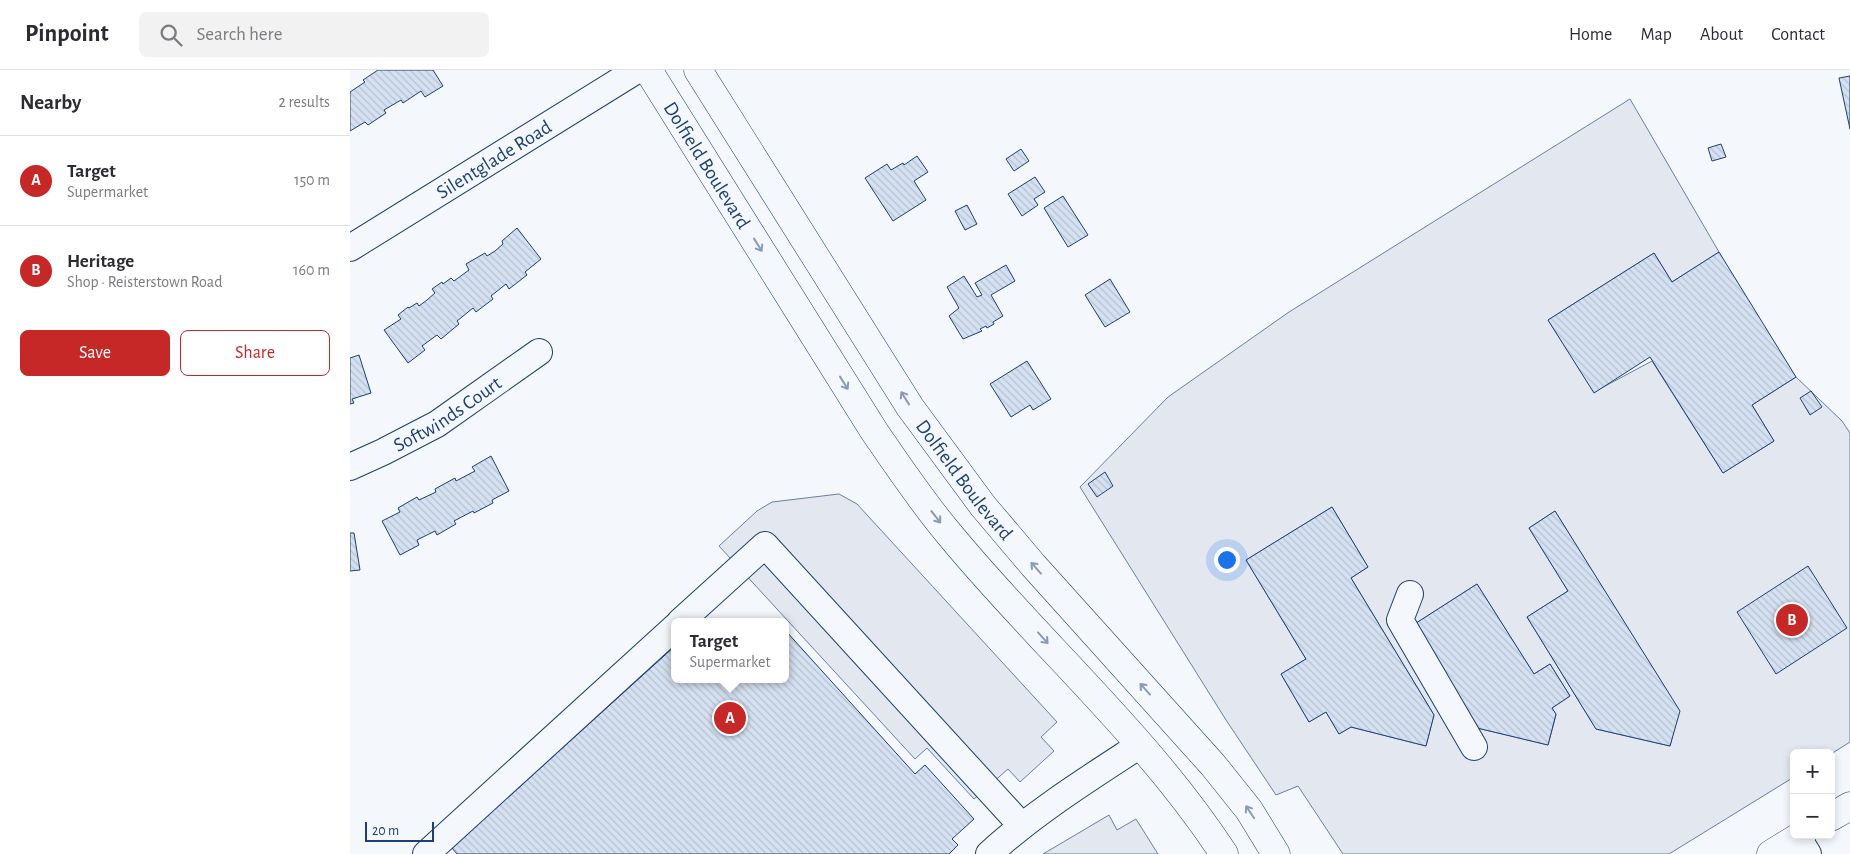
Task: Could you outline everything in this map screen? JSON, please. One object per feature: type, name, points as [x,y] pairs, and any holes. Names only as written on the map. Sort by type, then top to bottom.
[{"type":"main road","name":"Dolfield Boulevard","points":[[648,70],[874,431],[912,486],[950,536],[1140,745],[1211,834],[1224,854]]},
{"type":"main road","name":"Dolfield Boulevard","points":[[698,70],[910,407],[983,506],[1213,765],[1250,810],[1276,854]]},
{"type":"main road","points":[[1835,815],[1850,806]]},
{"type":"main road","points":[[1771,854],[1802,842]]},
{"type":"street","name":"Silentglade Road","points":[[350,248],[637,70]]},
{"type":"street","name":"Softwinds Court","points":[[350,467],[437,424],[539,352]]},
{"type":"street","points":[[684,618],[765,545],[1021,825]]},
{"type":"street","points":[[1410,594],[1400,620],[1474,746]]},
{"type":"street","points":[[426,854],[671,630]]},
{"type":"street","points":[[989,854],[1041,810],[1140,745]]},
{"type":"shaded area","points":[[1630,99],[1719,252],[1672,282],[1654,253],[1548,320],[1594,392],[1652,361],[1723,473],[1774,441],[1752,405],[1796,377],[1842,421],[1850,433],[1850,742],[1835,751],[1835,749],[1790,749],[1790,779],[1669,854],[1343,854],[1298,786],[1276,795],[1226,720],[1080,487],[1168,397],[1289,312]],"holes":[[[1332,507],[1368,567],[1351,578],[1434,715],[1426,746],[1351,727],[1339,734],[1326,712],[1309,722],[1281,674],[1306,659],[1246,560]],[[1555,511],[1679,711],[1670,746],[1596,729],[1527,617],[1568,591],[1529,528]],[[1477,584],[1534,674],[1550,664],[1570,696],[1552,708],[1556,715],[1548,745],[1473,727],[1410,627]]]},
{"type":"shaded area","points":[[839,494],[857,504],[1057,722],[1041,737],[1054,751],[1020,782],[1008,769],[974,799],[927,748],[915,759],[789,622],[789,618],[785,618],[719,546],[757,511],[772,502]]},
{"type":"shaded area","points":[[1109,815],[1117,830],[1136,819],[1158,854],[1043,854]]},
{"type":"building","points":[[378,70],[433,70],[443,86],[425,97],[421,91],[403,103],[401,100],[384,110],[386,113],[368,125],[365,122],[350,131],[350,92]]},
{"type":"building","points":[[1850,76],[1850,129],[1839,78]]},
{"type":"building","points":[[1721,144],[1726,157],[1712,161],[1708,148]]},
{"type":"building","points":[[1021,149],[1029,161],[1014,171],[1006,159]]},
{"type":"building","points":[[917,156],[928,172],[914,181],[926,200],[893,221],[865,178],[887,164],[891,170],[903,163],[904,165]]},
{"type":"building","points":[[1035,177],[1045,192],[1034,199],[1038,205],[1022,216],[1008,194]]},
{"type":"building","points":[[1063,196],[1088,235],[1068,247],[1044,208]]},
{"type":"building","points":[[967,205],[977,224],[965,230],[955,211]]},
{"type":"building","points":[[517,228],[541,259],[525,272],[527,275],[509,289],[506,284],[491,296],[493,299],[476,312],[473,308],[457,321],[459,324],[441,339],[437,335],[422,346],[425,350],[408,363],[384,330],[401,319],[398,315],[408,307],[417,303],[419,306],[427,300],[435,293],[432,289],[451,278],[454,281],[469,270],[466,264],[485,253],[487,256],[495,251],[503,244],[502,241]]},
{"type":"building","points":[[1719,252],[1796,377],[1752,405],[1774,441],[1723,473],[1650,357],[1594,393],[1548,320],[1654,253],[1672,282]]},
{"type":"building","points":[[1006,265],[1015,281],[991,295],[1003,316],[987,328],[986,326],[980,329],[982,331],[963,339],[949,316],[959,308],[947,287],[964,276],[977,297],[982,295],[975,283]]},
{"type":"building","points":[[1110,279],[1130,312],[1105,327],[1085,295]]},
{"type":"building","points":[[359,355],[371,393],[352,399],[354,403],[350,404],[350,358]]},
{"type":"building","points":[[1027,361],[1051,399],[1033,410],[1030,405],[1011,417],[990,384]]},
{"type":"building","points":[[1811,391],[1822,407],[1810,415],[1800,398]]},
{"type":"building","points":[[491,456],[509,491],[492,500],[493,503],[454,521],[456,524],[437,535],[435,531],[417,540],[419,545],[400,555],[382,521],[400,512],[398,508],[417,497],[419,500],[436,492],[435,489],[455,478],[456,481],[475,471],[472,467]]},
{"type":"building","points":[[1105,472],[1113,486],[1097,497],[1088,484]]},
{"type":"building","points":[[1332,507],[1368,567],[1351,578],[1434,715],[1426,746],[1351,727],[1339,734],[1326,712],[1309,722],[1281,674],[1306,659],[1246,560]]},
{"type":"building","points":[[1555,511],[1680,711],[1670,746],[1596,729],[1527,617],[1568,591],[1529,528]]},
{"type":"building","points":[[350,533],[354,533],[360,570],[350,571]]},
{"type":"building","points":[[1808,566],[1847,628],[1776,674],[1737,612]]},
{"type":"building","points":[[1477,584],[1534,674],[1550,664],[1570,696],[1552,708],[1556,714],[1548,745],[1473,727],[1410,627]]},
{"type":"building","points":[[789,634],[915,774],[925,765],[974,819],[952,839],[958,845],[949,854],[457,854],[452,848],[671,650],[671,683],[789,683]]},
{"type":"place","name":"Heritage","points":[[1792,620]]},
{"type":"place","name":"Target","points":[[730,718]]}]
